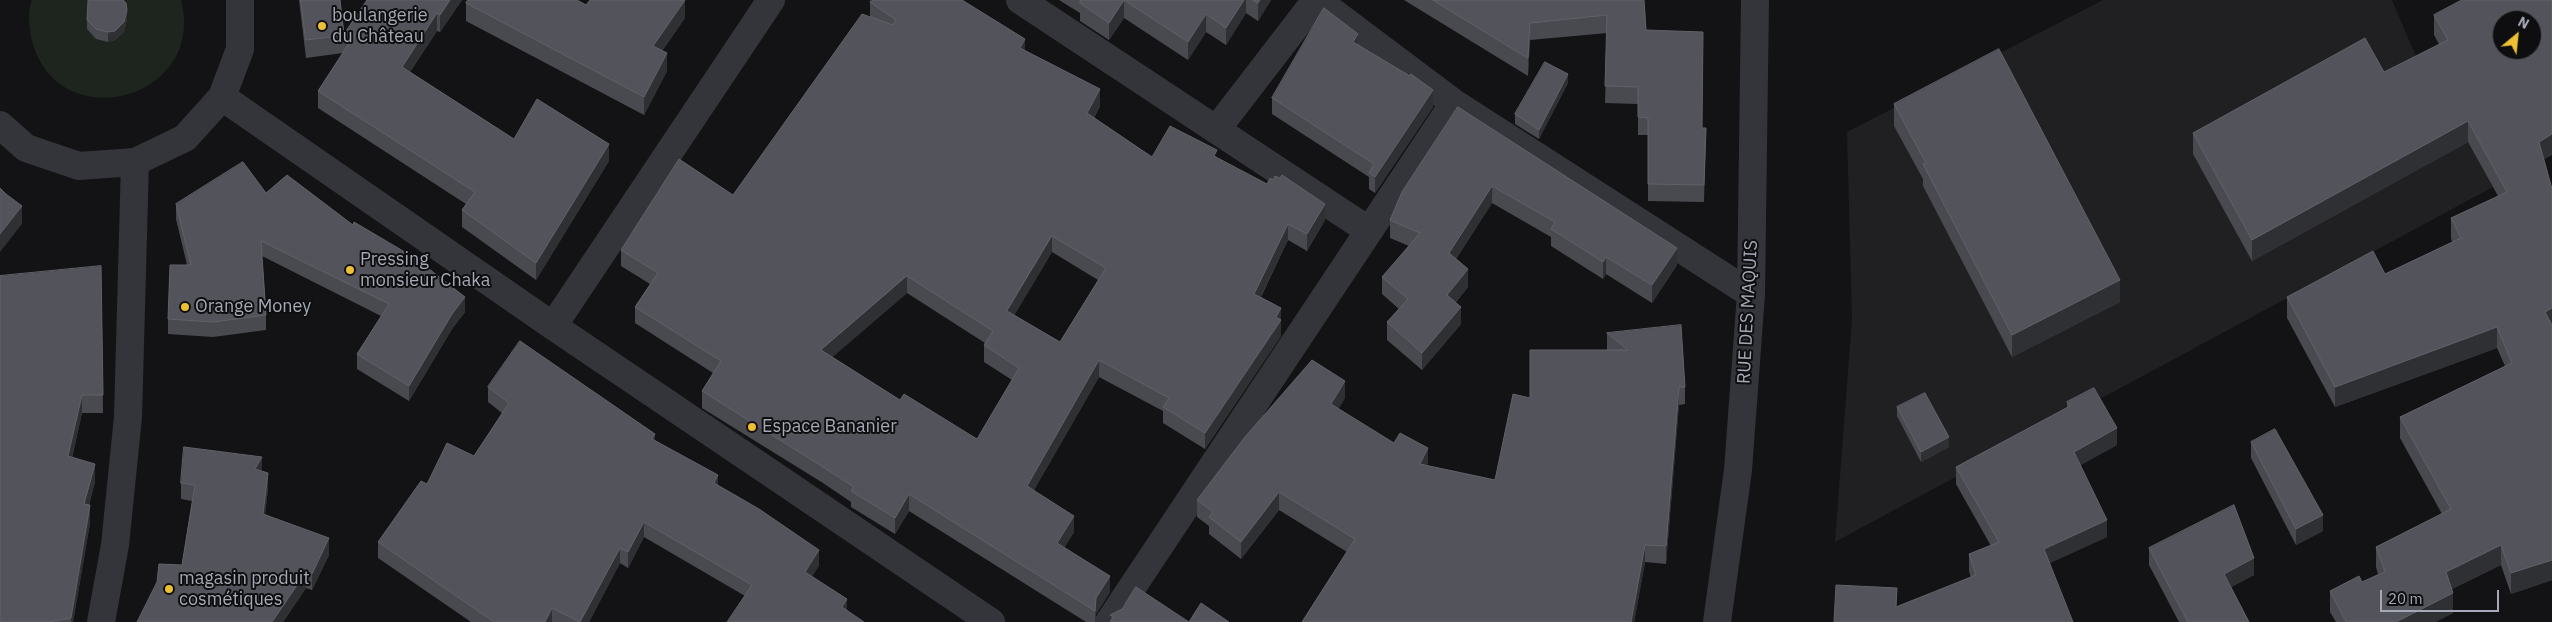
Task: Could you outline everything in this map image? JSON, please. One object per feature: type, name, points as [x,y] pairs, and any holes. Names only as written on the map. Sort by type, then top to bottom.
[{"type":"street","points":[[0,125],[26,148],[79,166],[134,162],[185,138],[222,97],[240,49],[240,0]]},
{"type":"street","points":[[553,326],[771,0]]},
{"type":"street","points":[[1020,0],[1368,230]]},
{"type":"street","points":[[1216,130],[1316,0],[1454,103],[1751,294]]},
{"type":"street","name":"RUE DES MAQUIS","points":[[1717,622],[1738,470],[1751,294],[1755,0]]},
{"type":"street","points":[[222,97],[553,326],[991,622]]},
{"type":"street","points":[[1109,622],[1454,103]]},
{"type":"street","points":[[101,622],[114,546],[128,417],[134,162]]},
{"type":"shaded area","points":[[32,0],[181,0],[183,34],[172,62],[152,83],[126,95],[97,97],[70,90],[47,71],[32,41],[29,15]]},
{"type":"shaded area","points":[[2103,0],[2392,0],[2423,73],[2467,140],[2493,187],[1835,542],[1852,319],[1847,132]]},
{"type":"building","points":[[89,0],[123,0],[126,3],[127,10],[124,22],[115,31],[108,32],[96,29],[87,20]]},
{"type":"building","points":[[301,0],[340,0],[344,34],[367,0],[450,0],[440,15],[437,13],[402,67],[514,139],[537,99],[609,144],[536,263],[462,210],[475,192],[318,91],[355,34],[306,40]]},
{"type":"building","points":[[468,0],[577,0],[586,5],[590,0],[685,0],[653,46],[667,53],[644,97],[466,3]]},
{"type":"building","points":[[872,0],[962,0],[1025,39],[1020,48],[1100,89],[1087,113],[1152,157],[1170,126],[1217,150],[1214,156],[1267,184],[1270,178],[1273,180],[1275,176],[1280,178],[1282,175],[1325,204],[1307,234],[1288,224],[1254,294],[1281,308],[1276,317],[1281,320],[1205,433],[1163,407],[1169,398],[1099,360],[1027,486],[1074,516],[1057,543],[1110,576],[1096,598],[1095,611],[909,494],[895,518],[851,491],[854,487],[702,391],[721,361],[635,307],[658,273],[621,250],[679,159],[733,195],[862,14],[893,25],[896,20],[870,2]],"holes":[[[1052,236],[1106,268],[1060,342],[1007,311]],[[907,276],[993,331],[984,345],[1019,368],[977,439],[904,394],[900,400],[821,350]]]},
{"type":"building","points":[[1081,0],[1124,0],[1109,23],[1080,3]]},
{"type":"building","points":[[1124,0],[1244,0],[1226,28],[1206,14],[1188,42]]},
{"type":"building","points":[[1433,0],[1644,0],[1646,30],[1703,32],[1702,128],[1706,128],[1704,185],[1648,184],[1648,118],[1638,117],[1638,87],[1605,86],[1607,15],[1530,23],[1528,58]]},
{"type":"building","points":[[2462,0],[2552,0],[2552,134],[2539,142],[2552,189],[2552,308],[2545,312],[2552,325],[2552,560],[2511,573],[2501,545],[2446,572],[2453,593],[2396,622],[2346,622],[2330,591],[2359,576],[2362,582],[2385,572],[2376,547],[2451,509],[2400,417],[2512,363],[2497,327],[2335,387],[2287,297],[2373,251],[2385,274],[2461,238],[2451,218],[2507,192],[2468,121],[2252,240],[2193,133],[2365,38],[2384,72],[2448,40],[2434,15]]},
{"type":"building","points":[[1324,8],[1358,34],[1353,42],[1410,76],[1411,74],[1433,90],[1375,177],[1369,173],[1374,164],[1272,98]]},
{"type":"building","points":[[1999,49],[2120,280],[2012,335],[1923,164],[1926,163],[1894,104]]},
{"type":"building","points":[[1545,62],[1568,74],[1539,130],[1515,114]]},
{"type":"building","points":[[1458,107],[1677,248],[1652,285],[1606,257],[1603,262],[1551,229],[1555,222],[1492,186],[1449,253],[1468,269],[1447,295],[1461,307],[1422,353],[1387,322],[1408,299],[1382,277],[1420,233],[1390,220],[1402,192]]},
{"type":"building","points":[[243,162],[266,193],[287,175],[353,225],[354,222],[415,258],[465,297],[452,314],[409,386],[357,354],[389,304],[261,241],[266,315],[213,322],[168,319],[170,265],[191,265],[176,204]]},
{"type":"building","points":[[0,188],[22,206],[0,234]]},
{"type":"building","points":[[101,266],[103,395],[82,395],[68,456],[95,464],[84,504],[90,505],[71,618],[48,622],[0,622],[0,276]]},
{"type":"building","points":[[1681,325],[1685,387],[1679,387],[1666,546],[1645,545],[1631,622],[1302,622],[1355,539],[1279,492],[1241,542],[1209,517],[1213,512],[1197,500],[1245,437],[1312,360],[1345,381],[1331,404],[1394,443],[1400,433],[1428,448],[1420,464],[1495,480],[1513,394],[1530,398],[1530,350],[1628,350],[1607,333]]},
{"type":"building","points":[[520,341],[655,434],[652,439],[718,475],[714,483],[759,509],[819,550],[805,572],[847,599],[842,607],[864,622],[727,622],[752,585],[644,522],[628,552],[620,548],[580,622],[552,608],[545,622],[494,622],[378,542],[421,481],[427,484],[447,443],[474,456],[509,403],[488,387]]},
{"type":"building","points":[[2094,388],[2117,428],[2074,452],[2107,520],[2044,549],[2073,622],[1834,622],[1836,585],[1897,588],[1896,607],[1976,575],[1969,554],[1999,542],[1956,467],[2070,406],[2067,402]]},
{"type":"building","points":[[1925,393],[1949,437],[1921,452],[1897,407]]},
{"type":"building","points":[[2275,429],[2323,515],[2296,529],[2251,442]]},
{"type":"building","points":[[184,447],[262,457],[255,469],[268,473],[263,514],[329,538],[312,574],[306,572],[272,622],[137,622],[157,582],[159,564],[182,565],[195,485],[181,483]]},
{"type":"building","points":[[2234,505],[2254,558],[2224,574],[2249,622],[2188,622],[2149,548]]},
{"type":"building","points":[[1136,587],[1189,622],[1110,622],[1113,617],[1110,615],[1122,609]]},
{"type":"building","points":[[1201,603],[1229,622],[1189,622]]},
{"type":"place","name":"boulangerie du Château","points":[[322,26]]},
{"type":"place","name":"Pressing monsieur Chaka","points":[[350,270]]},
{"type":"place","name":"Orange Money","points":[[185,307]]},
{"type":"place","name":"Espace Bananier","points":[[752,427]]},
{"type":"place","name":"magasin produit cosmétiques","points":[[169,589]]}]
